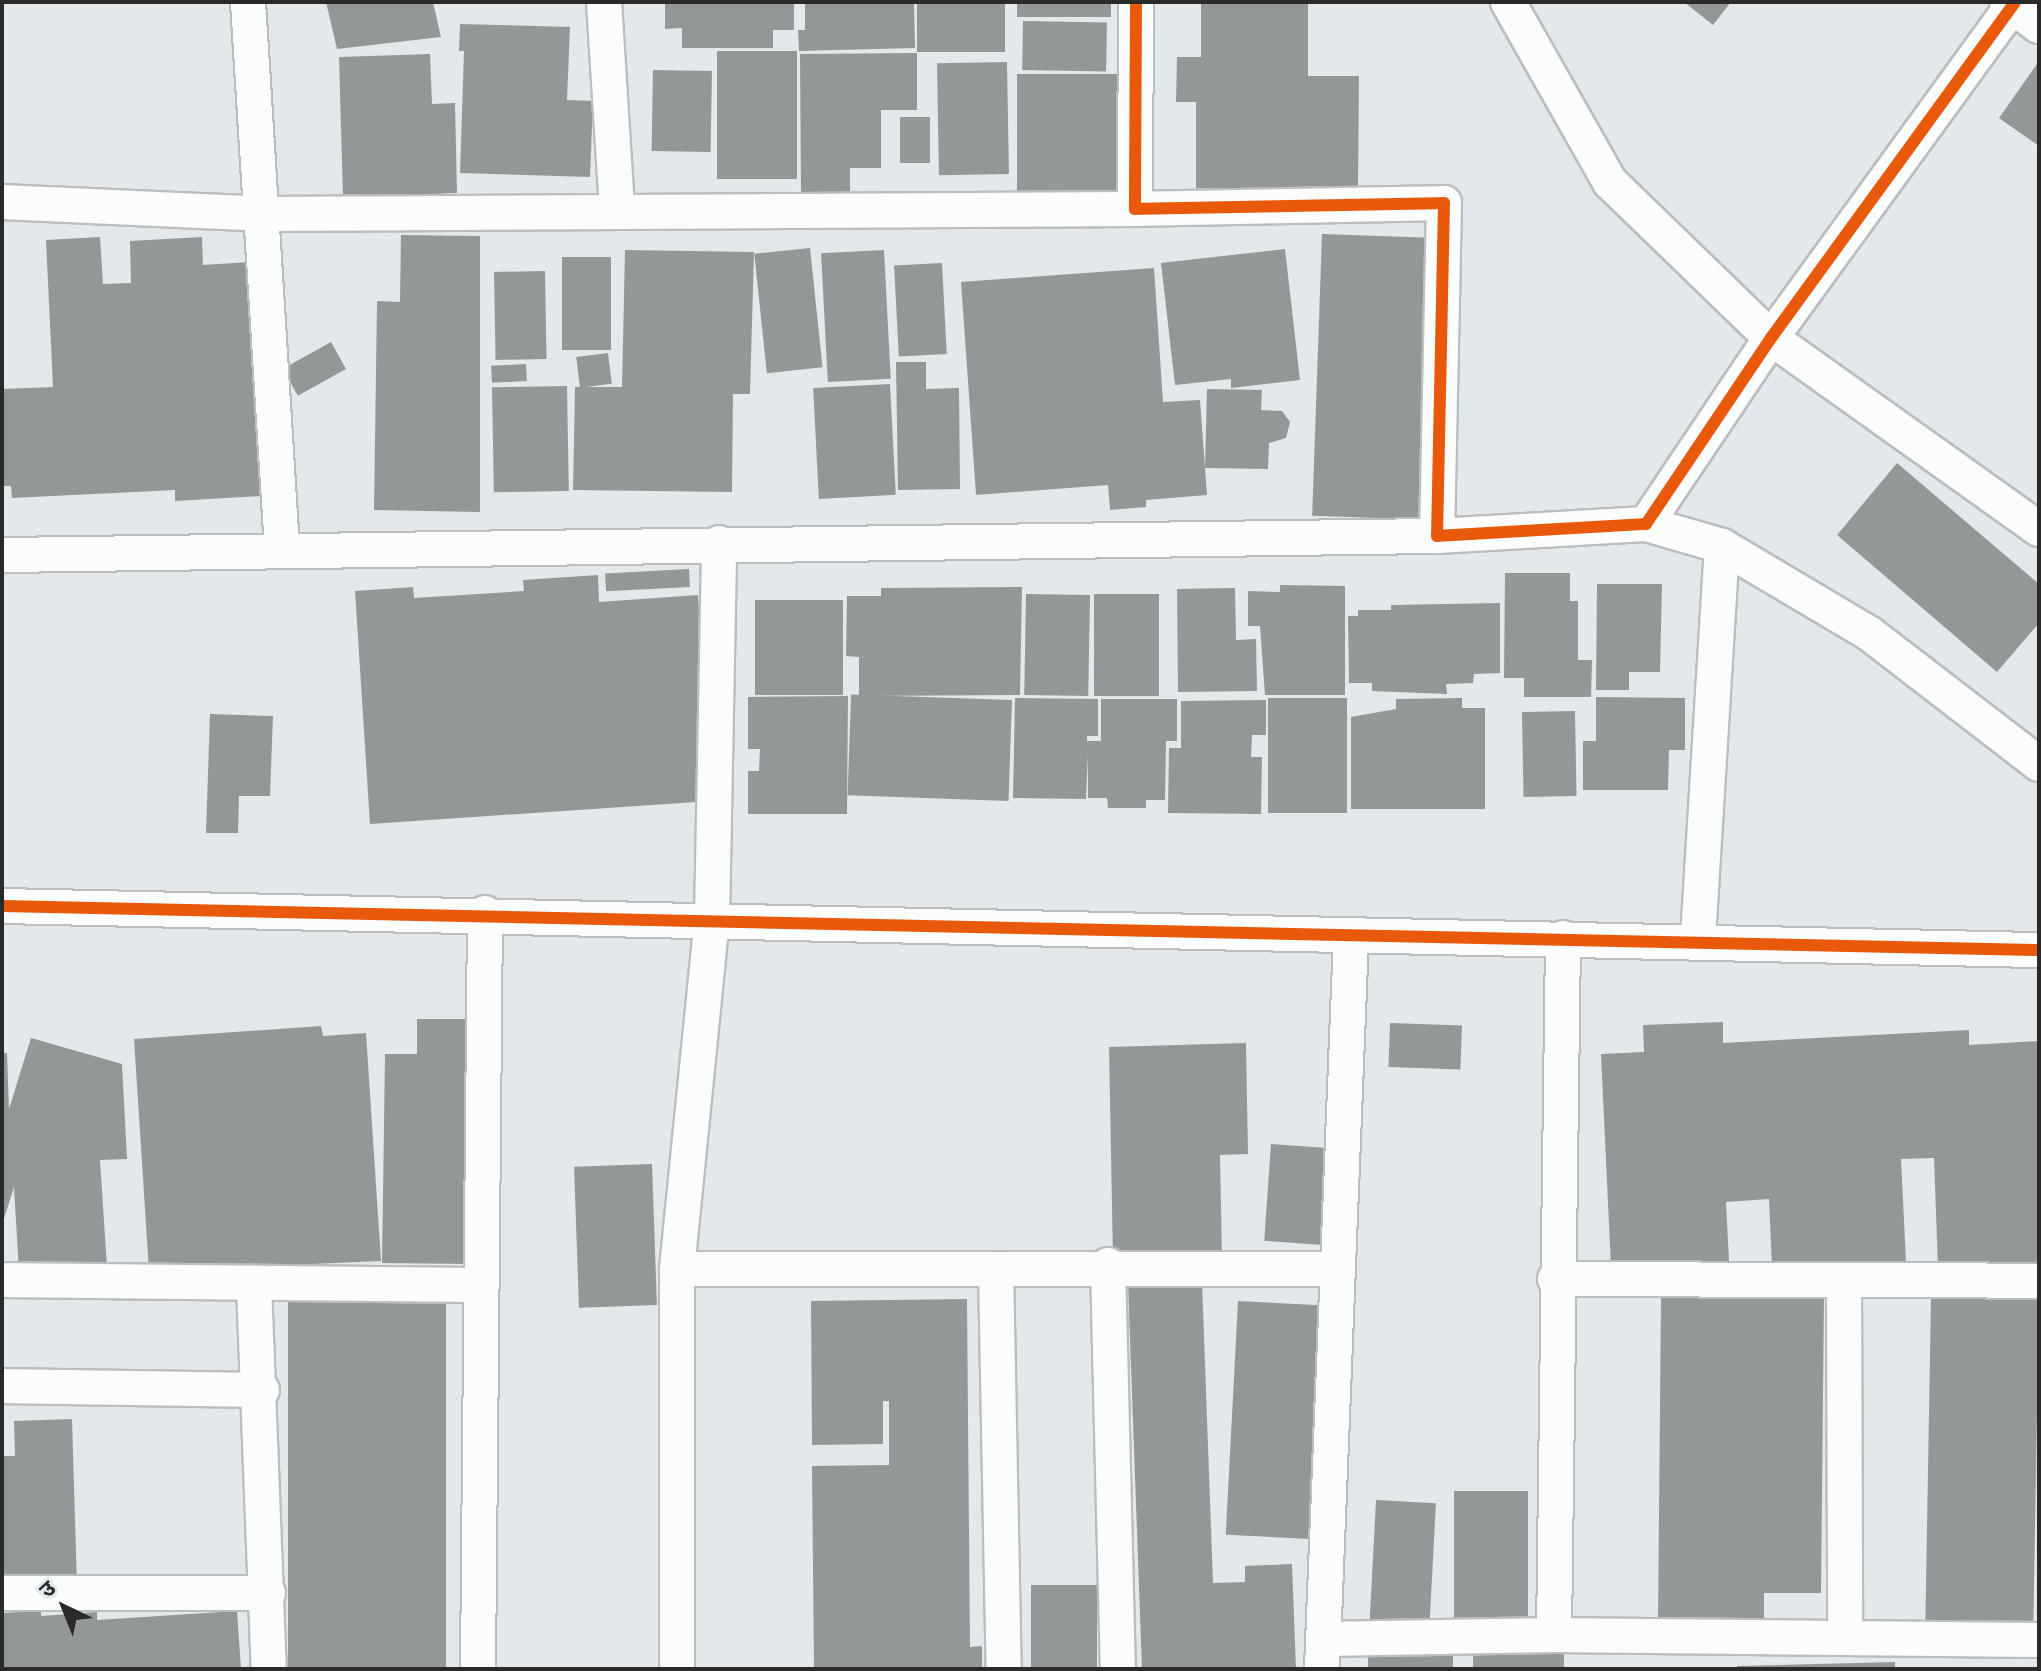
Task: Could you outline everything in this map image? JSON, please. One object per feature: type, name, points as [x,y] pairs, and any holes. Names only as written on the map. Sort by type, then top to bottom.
[{"type":"street","points":[[248,2],[282,549]]},
{"type":"street","points":[[604,2],[617,209]]},
{"type":"street","points":[[1135,209],[1136,2]]},
{"type":"street","points":[[1508,2],[1610,182],[1765,349],[2039,529]]},
{"type":"street","points":[[1646,524],[1703,445],[1765,349],[2011,3],[2039,26]]},
{"type":"street","points":[[2,202],[262,214],[617,209],[1135,209],[1444,203],[1437,536]]},
{"type":"street","points":[[2,555],[719,543],[1437,536],[1646,524],[1722,546],[1870,634],[2039,764]]},
{"type":"street","points":[[677,1669],[677,1269],[712,919],[719,543]]},
{"type":"street","points":[[1698,939],[1722,546]]},
{"type":"street","points":[[2,906],[485,913],[1351,937],[1698,939],[2039,950]]},
{"type":"street","points":[[478,1669],[479,1285],[485,913]]},
{"type":"street","points":[[1351,937],[1323,1654],[1554,1635],[2039,1640]]},
{"type":"street","points":[[1554,1635],[1555,1279],[1563,938]]},
{"type":"street","points":[[677,1269],[996,1269],[1108,1265],[1337,1269]]},
{"type":"street","points":[[1108,1265],[1118,1669]]},
{"type":"street","points":[[996,1269],[1004,1669]]},
{"type":"street","points":[[1555,1279],[2039,1281]]},
{"type":"street","points":[[2,1280],[479,1285]]},
{"type":"street","points":[[1844,1282],[1845,1636]]},
{"type":"street","points":[[254,1285],[262,1390],[269,1669]]},
{"type":"street","points":[[2,1386],[262,1390]]},
{"type":"street","points":[[2,1593],[268,1593]]},
{"type":"building","points":[[326,2],[433,2],[441,37],[337,49]]},
{"type":"building","points":[[665,2],[794,2],[794,30],[773,30],[773,48],[682,48],[682,28],[665,29]]},
{"type":"building","points":[[805,2],[914,2],[915,48],[799,51],[798,30],[805,30]]},
{"type":"building","points":[[917,2],[1005,2],[1005,52],[917,52]]},
{"type":"building","points":[[1017,2],[1111,2],[1111,17],[1017,17]]},
{"type":"building","points":[[1201,2],[1308,2],[1308,76],[1359,76],[1358,188],[1196,188],[1196,102],[1176,102],[1177,57],[1201,57]]},
{"type":"building","points":[[1684,2],[1731,2],[1713,25]]},
{"type":"building","points":[[1023,21],[1107,22],[1106,71],[1022,70]]},
{"type":"building","points":[[460,24],[570,27],[567,100],[593,101],[590,177],[460,173],[464,51],[459,51]]},
{"type":"building","points":[[717,51],[797,51],[797,179],[717,179]]},
{"type":"building","points":[[917,53],[917,110],[881,110],[881,168],[850,168],[850,196],[801,196],[800,54]]},
{"type":"building","points":[[430,54],[432,104],[455,103],[457,193],[343,198],[339,57]]},
{"type":"building","points":[[2039,61],[2039,146],[1999,118]]},
{"type":"building","points":[[1007,62],[1009,174],[939,175],[937,63]]},
{"type":"building","points":[[653,70],[712,71],[711,152],[652,151]]},
{"type":"building","points":[[1017,74],[1117,74],[1117,192],[1017,192]]},
{"type":"building","points":[[900,117],[930,117],[930,163],[900,163]]},
{"type":"building","points":[[1322,234],[1430,238],[1420,520],[1312,516]]},
{"type":"building","points":[[401,235],[480,236],[480,512],[374,510],[377,301],[400,302]]},
{"type":"building","points":[[100,237],[103,284],[131,283],[130,241],[202,237],[203,265],[250,262],[262,496],[175,501],[175,490],[12,498],[11,486],[2,486],[2,389],[53,387],[46,240]]},
{"type":"building","points":[[810,248],[823,367],[767,373],[754,254]]},
{"type":"building","points":[[1285,249],[1300,380],[1231,388],[1231,379],[1175,385],[1161,263]]},
{"type":"building","points":[[625,250],[754,252],[750,394],[733,394],[732,492],[573,490],[575,387],[622,387]]},
{"type":"building","points":[[884,250],[891,379],[828,382],[821,253]]},
{"type":"building","points":[[562,257],[611,257],[611,350],[562,350]]},
{"type":"building","points":[[942,263],[947,354],[899,356],[894,266]]},
{"type":"building","points":[[1154,268],[1163,402],[1200,400],[1207,495],[1146,500],[1146,507],[1110,510],[1108,485],[976,495],[961,282]]},
{"type":"building","points":[[545,271],[547,359],[496,360],[494,272]]},
{"type":"building","points":[[331,342],[346,369],[298,396],[283,369]]},
{"type":"building","points":[[608,353],[612,384],[580,388],[576,357]]},
{"type":"building","points":[[896,362],[926,362],[926,389],[959,388],[960,489],[898,490]]},
{"type":"building","points":[[526,364],[527,381],[492,383],[491,366]]},
{"type":"building","points":[[890,384],[896,495],[819,499],[813,388]]},
{"type":"building","points":[[567,386],[569,491],[494,492],[492,387]]},
{"type":"building","points":[[1207,389],[1262,390],[1261,410],[1282,411],[1290,422],[1286,438],[1269,443],[1268,469],[1205,468]]},
{"type":"building","points":[[1897,463],[2039,584],[2039,623],[1997,672],[1837,535]]},
{"type":"building","points":[[689,569],[690,587],[606,591],[605,573]]},
{"type":"building","points":[[1505,573],[1570,573],[1570,601],[1578,601],[1578,660],[1592,660],[1591,697],[1524,697],[1524,678],[1504,678]]},
{"type":"building","points":[[598,575],[599,602],[698,595],[711,801],[370,824],[355,591],[413,587],[414,598],[524,591],[523,580]]},
{"type":"building","points":[[1597,584],[1662,584],[1660,672],[1629,672],[1629,690],[1596,690]]},
{"type":"building","points":[[1280,585],[1345,586],[1345,695],[1265,695],[1260,626],[1248,626],[1248,591],[1280,592]]},
{"type":"building","points":[[1022,587],[1020,695],[859,696],[859,657],[846,656],[847,596],[881,596],[881,588]]},
{"type":"building","points":[[1235,588],[1236,640],[1256,639],[1257,691],[1178,692],[1177,589]]},
{"type":"building","points":[[1026,594],[1090,595],[1088,696],[1024,695]]},
{"type":"building","points":[[1094,594],[1159,594],[1159,696],[1094,696]]},
{"type":"building","points":[[755,600],[843,600],[843,695],[755,695]]},
{"type":"building","points":[[1500,603],[1500,673],[1474,674],[1473,683],[1446,684],[1447,694],[1372,691],[1372,683],[1349,683],[1348,616],[1358,616],[1358,610],[1391,610],[1391,605]]},
{"type":"building","points":[[851,694],[1012,700],[1008,801],[848,795]]},
{"type":"building","points":[[848,696],[847,814],[748,814],[748,771],[759,771],[760,749],[748,749],[748,697]]},
{"type":"building","points":[[1596,697],[1685,698],[1685,750],[1669,750],[1668,790],[1583,790],[1583,741],[1596,741]]},
{"type":"building","points":[[1015,698],[1098,699],[1098,736],[1087,736],[1087,741],[1101,741],[1101,699],[1177,699],[1177,741],[1166,741],[1165,800],[1146,800],[1146,808],[1108,808],[1107,798],[1088,798],[1088,755],[1086,799],[1013,798]]},
{"type":"building","points":[[1268,698],[1347,698],[1347,813],[1268,813]]},
{"type":"building","points":[[1462,698],[1462,708],[1485,708],[1485,809],[1351,809],[1351,717],[1396,709],[1396,699]]},
{"type":"building","points":[[1266,700],[1266,735],[1252,735],[1251,757],[1262,757],[1261,814],[1168,813],[1169,748],[1181,748],[1181,701]]},
{"type":"building","points":[[1575,711],[1576,796],[1523,797],[1522,712]]},
{"type":"building","points":[[210,714],[273,716],[270,796],[239,796],[238,833],[206,833]]},
{"type":"building","points":[[417,1019],[473,1019],[469,1264],[382,1263],[385,1054],[417,1054]]},
{"type":"building","points":[[1723,1022],[1723,1043],[1969,1030],[1969,1045],[2039,1041],[2039,1268],[1938,1268],[1934,1158],[1901,1159],[1906,1262],[1772,1268],[1769,1199],[1726,1202],[1729,1261],[1611,1267],[1601,1054],[1644,1052],[1643,1025]]},
{"type":"building","points":[[1390,1023],[1462,1026],[1460,1069],[1388,1067]]},
{"type":"building","points":[[321,1026],[323,1036],[366,1033],[381,1261],[149,1271],[134,1039]]},
{"type":"building","points":[[31,1038],[122,1064],[127,1159],[100,1160],[107,1267],[19,1272],[14,1187],[2,1225],[2,1053],[7,1053],[9,1109]]},
{"type":"building","points":[[1246,1043],[1248,1154],[1220,1155],[1222,1258],[1113,1260],[1109,1047]]},
{"type":"building","points":[[1271,1144],[1327,1148],[1320,1245],[1264,1241]]},
{"type":"building","points":[[652,1164],[657,1305],[579,1308],[574,1167]]},
{"type":"building","points":[[1202,1281],[1213,1583],[1245,1582],[1245,1566],[1292,1564],[1296,1669],[1142,1669],[1128,1284]]},
{"type":"building","points":[[1661,1298],[1824,1298],[1821,1593],[1764,1593],[1764,1620],[1658,1620]]},
{"type":"building","points":[[1931,1298],[2039,1300],[2033,1627],[1925,1625]]},
{"type":"building","points":[[967,1299],[970,1647],[982,1646],[982,1669],[814,1669],[812,1466],[889,1465],[889,1401],[883,1401],[883,1444],[812,1445],[811,1301]]},
{"type":"building","points":[[288,1300],[446,1300],[446,1669],[288,1669]]},
{"type":"building","points":[[1238,1301],[1321,1305],[1309,1539],[1226,1535]]},
{"type":"building","points":[[72,1419],[77,1586],[2,1585],[2,1456],[15,1456],[14,1421]]},
{"type":"building","points":[[1454,1491],[1528,1491],[1528,1622],[1454,1622]]},
{"type":"building","points":[[1376,1500],[1436,1503],[1429,1627],[1370,1624]]},
{"type":"building","points":[[1031,1585],[1097,1585],[1097,1669],[1031,1669]]},
{"type":"building","points":[[41,1611],[41,1616],[97,1612],[97,1620],[237,1611],[241,1669],[2,1669],[2,1613]]},
{"type":"building","points":[[1368,1652],[1453,1652],[1453,1669],[1368,1669]]},
{"type":"building","points":[[1473,1652],[1564,1652],[1564,1669],[1473,1669]]},
{"type":"building","points":[[1895,1662],[1895,1669],[1737,1669],[1737,1666]]},
{"type":"cycle path","points":[[1136,2],[1135,209],[1444,203],[1437,536],[1646,524],[1771,338],[2015,2]]},
{"type":"cycle path","points":[[2,906],[2039,950]]}]
